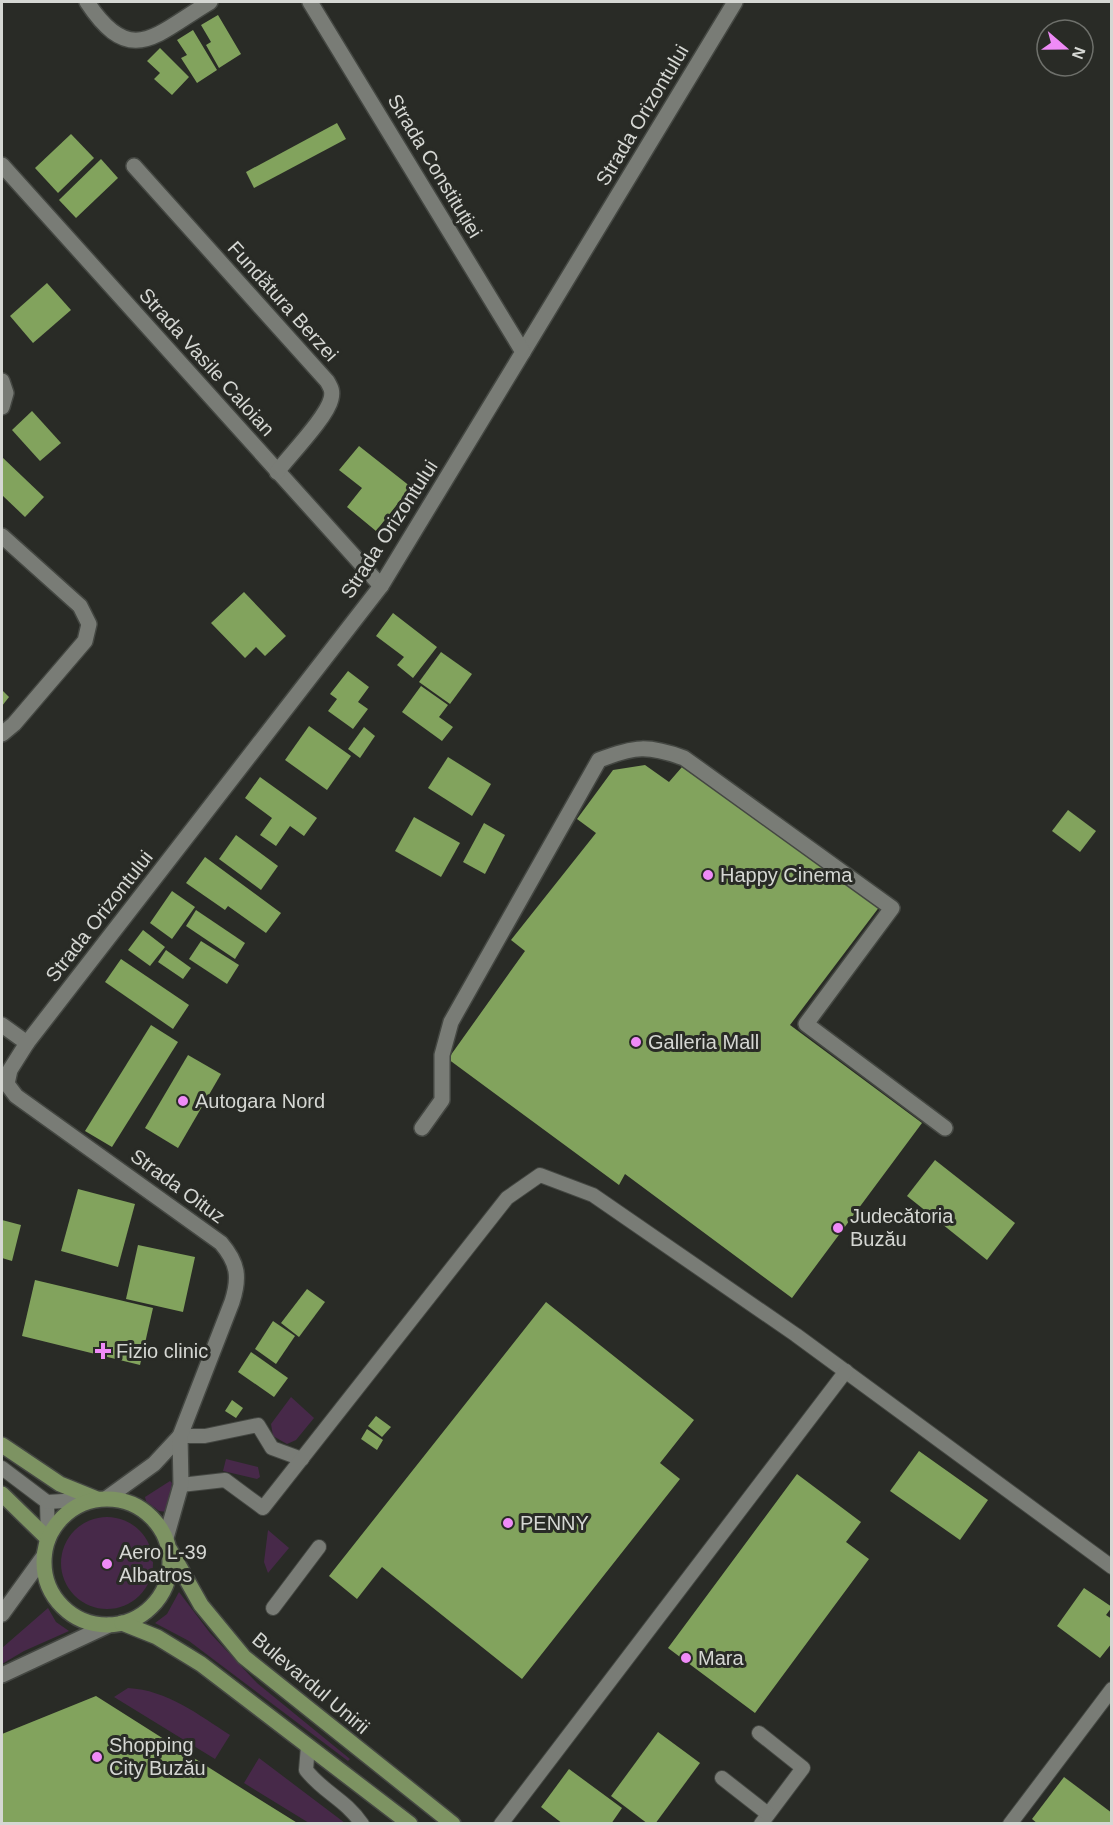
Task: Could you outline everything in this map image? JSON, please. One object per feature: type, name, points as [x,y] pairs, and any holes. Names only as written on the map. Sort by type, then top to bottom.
[{"type":"main road","points":[[2,1445],[60,1484],[102,1498],[131,1503],[152,1517],[168,1544],[170,1574],[160,1596],[144,1614],[116,1624]]},
{"type":"main road","points":[[2,1494],[48,1539]]},
{"type":"main road","points":[[102,1498],[67,1512],[48,1539],[44,1556],[44,1573],[59,1603],[72,1615],[88,1622],[116,1624],[157,1637],[201,1664],[410,1824]]},
{"type":"main road","name":"Bulevardul Unirii","points":[[168,1544],[201,1605],[244,1656],[453,1824]]},
{"type":"street","points":[[87,2],[107,29],[121,39],[134,41],[148,38],[210,2]]},
{"type":"street","name":"Strada Constituției","points":[[310,2],[524,352]]},
{"type":"street","name":"Strada Orizontului","points":[[27,1043],[381,586],[735,2]]},
{"type":"street","name":"Strada Vasile Caloian","points":[[2,165],[381,586]]},
{"type":"street","name":"Fundătura Berzei","points":[[134,166],[327,381],[333,391],[325,413],[277,471]]},
{"type":"street","points":[[2,536],[80,606],[89,624],[85,641],[14,724],[2,734]]},
{"type":"street","points":[[422,1128],[442,1100],[442,1055],[451,1022],[599,760],[628,748],[660,750],[684,758],[892,908],[806,1024],[945,1128]]},
{"type":"street","points":[[2,1026],[27,1043]]},
{"type":"street","name":"Strada Oituz","points":[[27,1043],[10,1070],[8,1084],[16,1096],[221,1243],[232,1257],[237,1269],[237,1284],[232,1302],[180,1436],[154,1464],[102,1498]]},
{"type":"street","name":"Strada Oituz","points":[[168,1544],[181,1485],[180,1436]]},
{"type":"street","points":[[2,1614],[44,1556]]},
{"type":"street","points":[[2,1676],[116,1624]]},
{"type":"lane","points":[[181,1485],[225,1480],[263,1508],[507,1198],[540,1175],[593,1195],[846,1371],[1112,1567]]},
{"type":"lane","points":[[501,1824],[846,1371]]},
{"type":"lane","points":[[180,1436],[205,1436],[258,1425],[272,1448],[302,1459]]},
{"type":"lane","points":[[2,1468],[47,1502],[102,1498]]},
{"type":"lane","points":[[47,1502],[48,1539]]},
{"type":"lane","points":[[273,1608],[319,1547]]},
{"type":"lane","points":[[1010,1824],[1112,1689]]},
{"type":"lane","points":[[722,1778],[765,1819],[803,1768],[759,1733]]},
{"type":"lane","points":[[308,1746],[306,1770],[318,1785],[351,1807],[362,1824]]},
{"type":"shaded area","points":[[291,1397],[314,1418],[296,1440],[287,1444],[273,1436],[271,1424]]},
{"type":"shaded area","points":[[226,1459],[258,1467],[260,1477],[257,1479],[223,1471]]},
{"type":"shaded area","points":[[170,1481],[172,1483],[167,1512],[159,1511],[146,1501],[145,1497]]},
{"type":"shaded area","points":[[107,1517],[124,1521],[139,1531],[149,1546],[153,1563],[149,1580],[139,1595],[124,1605],[107,1609],[90,1605],[75,1595],[65,1580],[61,1563],[65,1546],[75,1531],[90,1521]]},
{"type":"shaded area","points":[[268,1530],[289,1548],[268,1573],[264,1562]]},
{"type":"shaded area","points":[[179,1592],[210,1633],[257,1683],[350,1759],[348,1761],[189,1641],[155,1623],[167,1614]]},
{"type":"shaded area","points":[[48,1608],[56,1622],[69,1631],[24,1651],[2,1664],[2,1648]]},
{"type":"shaded area","points":[[128,1688],[169,1698],[230,1735],[215,1759],[114,1697]]},
{"type":"shaded area","points":[[259,1758],[345,1823],[309,1823],[244,1783]]},
{"type":"building","points":[[218,15],[241,54],[219,68],[206,45],[211,42],[201,25]]},
{"type":"building","points":[[193,30],[217,70],[197,83],[181,58],[187,55],[177,40]]},
{"type":"building","points":[[160,48],[189,77],[172,95],[154,79],[160,73],[147,61]]},
{"type":"building","points":[[337,123],[346,139],[254,188],[246,172]]},
{"type":"building","points":[[71,134],[94,158],[58,193],[35,168]]},
{"type":"building","points":[[101,159],[118,178],[76,218],[59,200]]},
{"type":"building","points":[[47,283],[71,310],[33,343],[10,316]]},
{"type":"building","points":[[32,411],[61,443],[40,461],[12,430]]},
{"type":"building","points":[[359,446],[411,487],[376,531],[347,507],[362,488],[339,470]]},
{"type":"building","points":[[2,457],[44,497],[25,517],[2,495]]},
{"type":"building","points":[[244,592],[286,636],[265,656],[256,647],[245,658],[211,623]]},
{"type":"building","points":[[393,613],[437,647],[413,678],[397,665],[404,657],[376,636]]},
{"type":"building","points":[[441,652],[472,674],[450,704],[419,682]]},
{"type":"building","points":[[348,671],[369,687],[358,702],[368,709],[353,729],[328,711],[337,699],[330,694]]},
{"type":"building","points":[[421,686],[448,705],[439,717],[453,727],[442,741],[402,712]]},
{"type":"building","points":[[2,690],[9,697],[2,706]]},
{"type":"building","points":[[309,726],[351,756],[327,790],[285,760]]},
{"type":"building","points":[[364,727],[375,736],[360,758],[348,749]]},
{"type":"building","points":[[448,757],[491,784],[472,816],[428,788]]},
{"type":"building","name":"Galleria Mall","points":[[645,765],[669,782],[682,767],[880,906],[790,1025],[922,1123],[792,1298],[625,1174],[619,1185],[448,1059],[525,951],[511,940],[596,833],[577,819],[613,770]]},
{"type":"building","points":[[260,777],[317,818],[304,836],[290,826],[276,846],[260,835],[272,818],[245,798]]},
{"type":"building","points":[[1068,810],[1096,831],[1080,852],[1052,831]]},
{"type":"building","points":[[414,817],[460,843],[441,877],[395,851]]},
{"type":"building","points":[[484,823],[505,835],[485,874],[463,862]]},
{"type":"building","points":[[236,835],[278,866],[261,890],[219,859]]},
{"type":"building","points":[[205,857],[281,913],[266,933],[228,906],[225,910],[186,883]]},
{"type":"building","points":[[172,891],[195,907],[172,939],[150,923]]},
{"type":"building","points":[[196,910],[245,943],[235,959],[186,926]]},
{"type":"building","points":[[143,930],[165,947],[150,966],[128,950]]},
{"type":"building","points":[[201,941],[239,965],[227,984],[189,959]]},
{"type":"building","points":[[166,950],[191,968],[183,979],[158,962]]},
{"type":"building","points":[[121,959],[189,1005],[173,1029],[105,982]]},
{"type":"building","points":[[151,1025],[178,1042],[112,1147],[85,1131]]},
{"type":"building","name":"Autogara Nord","points":[[188,1055],[221,1074],[178,1148],[145,1128]]},
{"type":"building","points":[[935,1160],[1015,1223],[987,1260],[907,1196]]},
{"type":"building","points":[[78,1189],[135,1204],[118,1267],[61,1251]]},
{"type":"building","points":[[2,1220],[21,1225],[12,1261],[2,1258]]},
{"type":"building","points":[[138,1245],[195,1257],[183,1312],[126,1299]]},
{"type":"building","points":[[35,1280],[153,1308],[140,1365],[22,1336]]},
{"type":"building","points":[[307,1289],[325,1302],[299,1337],[281,1323]]},
{"type":"building","name":"PENNY","points":[[546,1302],[694,1420],[660,1463],[680,1479],[522,1679],[382,1567],[357,1599],[329,1576]]},
{"type":"building","points":[[273,1321],[295,1336],[276,1364],[255,1349]]},
{"type":"building","points":[[251,1352],[288,1378],[274,1397],[238,1372]]},
{"type":"building","points":[[232,1400],[243,1408],[236,1418],[225,1411]]},
{"type":"building","points":[[376,1416],[391,1427],[382,1437],[368,1426]]},
{"type":"building","points":[[367,1429],[383,1440],[377,1450],[361,1439]]},
{"type":"building","points":[[919,1451],[988,1500],[960,1540],[890,1491]]},
{"type":"building","points":[[797,1474],[861,1522],[846,1542],[869,1559],[755,1713],[668,1648]]},
{"type":"building","points":[[1084,1588],[1112,1607],[1106,1615],[1112,1619],[1112,1643],[1100,1658],[1057,1626]]},
{"type":"building","name":"Shopping City Buzău","points":[[96,1696],[299,1824],[2,1824],[2,1734]]},
{"type":"building","points":[[658,1732],[700,1763],[655,1824],[648,1824],[611,1796]]},
{"type":"building","points":[[569,1769],[622,1808],[611,1824],[563,1824],[541,1807]]},
{"type":"building","points":[[1064,1777],[1112,1813],[1112,1824],[1038,1824],[1032,1819]]},
{"type":"place","name":"Happy Cinema","points":[[708,875]]},
{"type":"place","name":"Galleria Mall","points":[[636,1042]]},
{"type":"place","name":"Autogara Nord","points":[[183,1101]]},
{"type":"place","name":"Judecătoria Buzău","points":[[838,1228]]},
{"type":"place","name":"Fizio clinic","points":[[103,1351]]},
{"type":"place","name":"PENNY","points":[[508,1523]]},
{"type":"place","name":"Aero L-39 Albatros","points":[[107,1564]]},
{"type":"place","name":"Mara","points":[[686,1658]]},
{"type":"place","name":"Shopping City Buzău","points":[[97,1757]]}]
